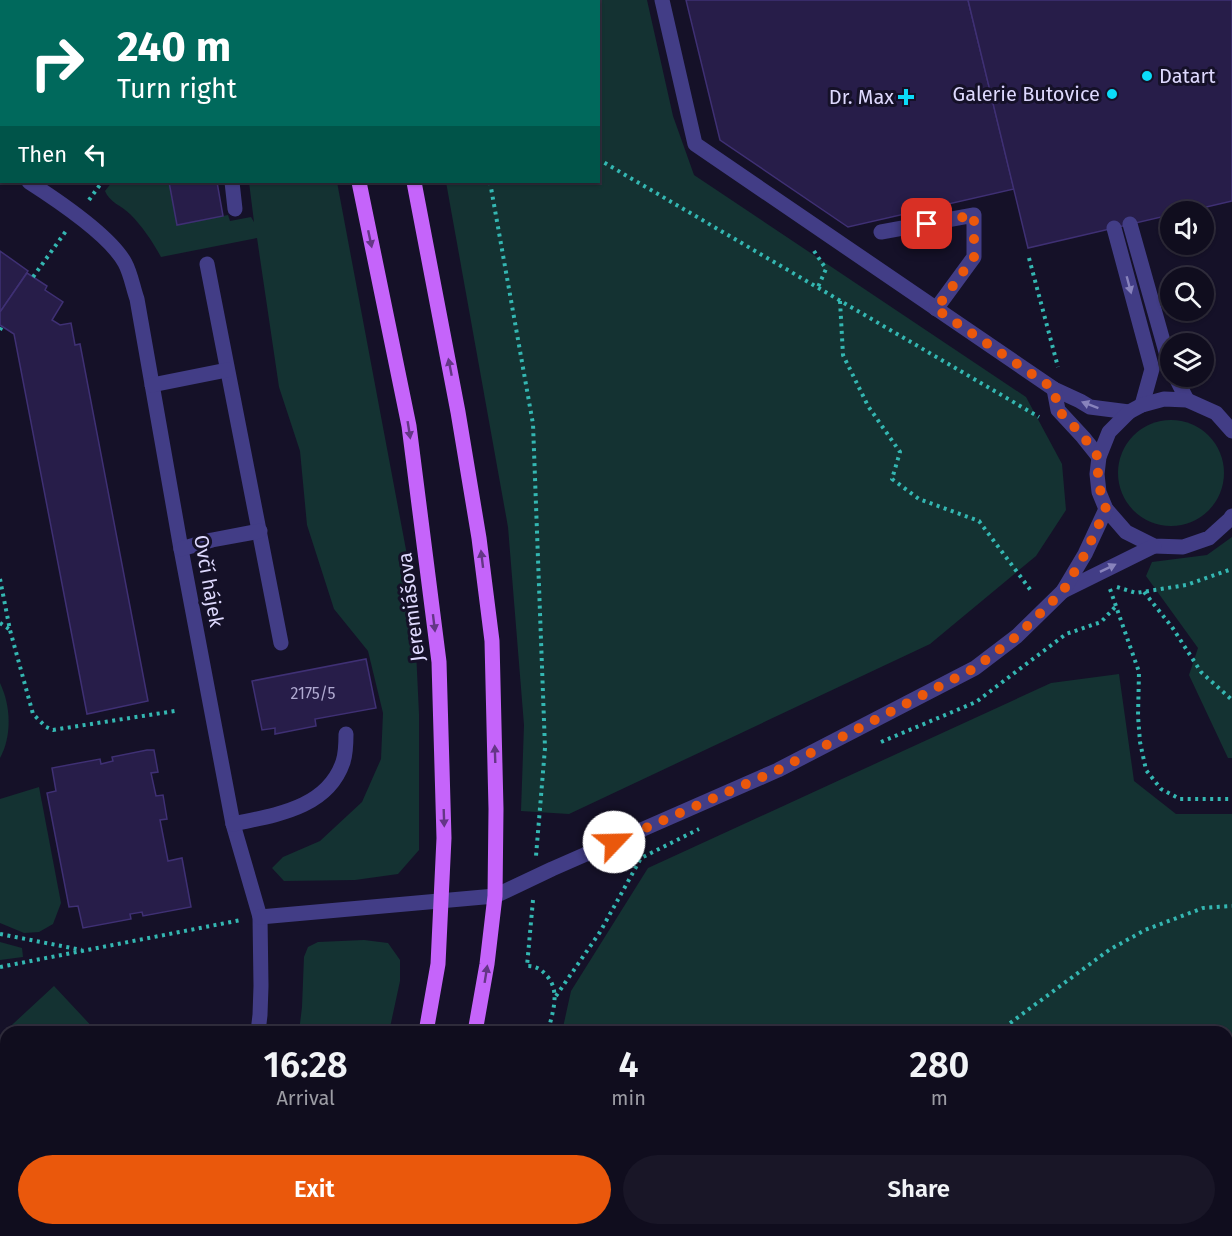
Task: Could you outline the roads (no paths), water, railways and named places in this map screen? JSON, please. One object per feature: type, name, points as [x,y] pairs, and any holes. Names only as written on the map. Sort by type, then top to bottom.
[{"type":"main road","name":"Jeremiášova","points":[[359,183],[409,426],[439,662],[444,838],[438,964],[427,1026]]},
{"type":"main road","points":[[414,183],[459,412],[479,538],[492,641],[496,809],[495,896],[487,964],[476,1026]]},
{"type":"street","points":[[662,0],[695,144],[1054,389],[1090,407],[1135,408],[1164,399],[1187,400],[1216,413],[1232,431]]},
{"type":"street","name":"Ovčí hájek","points":[[33,183],[48,187],[107,241],[125,263],[137,299],[233,824],[260,916],[261,986],[259,1026]]},
{"type":"street","points":[[232,183],[235,209]]},
{"type":"street","points":[[881,232],[974,215],[974,257],[936,309]]},
{"type":"street","points":[[1130,224],[1161,333]]},
{"type":"street","points":[[1114,228],[1152,369],[1135,408],[1109,432],[1098,457],[1099,492],[1106,509],[1126,532],[1154,546],[1183,547],[1209,538],[1232,516]]},
{"type":"street","points":[[207,264],[281,644]]},
{"type":"street","points":[[152,385],[227,370]]},
{"type":"street","points":[[1180,387],[1187,400]]},
{"type":"street","points":[[1054,389],[1058,410],[1083,436],[1098,457]]},
{"type":"street","points":[[1216,413],[1232,410]]},
{"type":"street","points":[[260,916],[495,896],[778,770],[975,668],[1017,636],[1063,591],[1085,554],[1106,509]]},
{"type":"street","points":[[182,549],[212,540],[260,531]]},
{"type":"street","points":[[1063,591],[1154,546]]},
{"type":"street","points":[[233,824],[286,812],[302,806],[317,796],[339,772],[343,763],[346,734]]},
{"type":"place","name":"Datart","points":[[1147,76]]},
{"type":"place","name":"Galerie Butovice","points":[[1112,94]]},
{"type":"place","name":"Dr. Max","points":[[906,97]]}]
